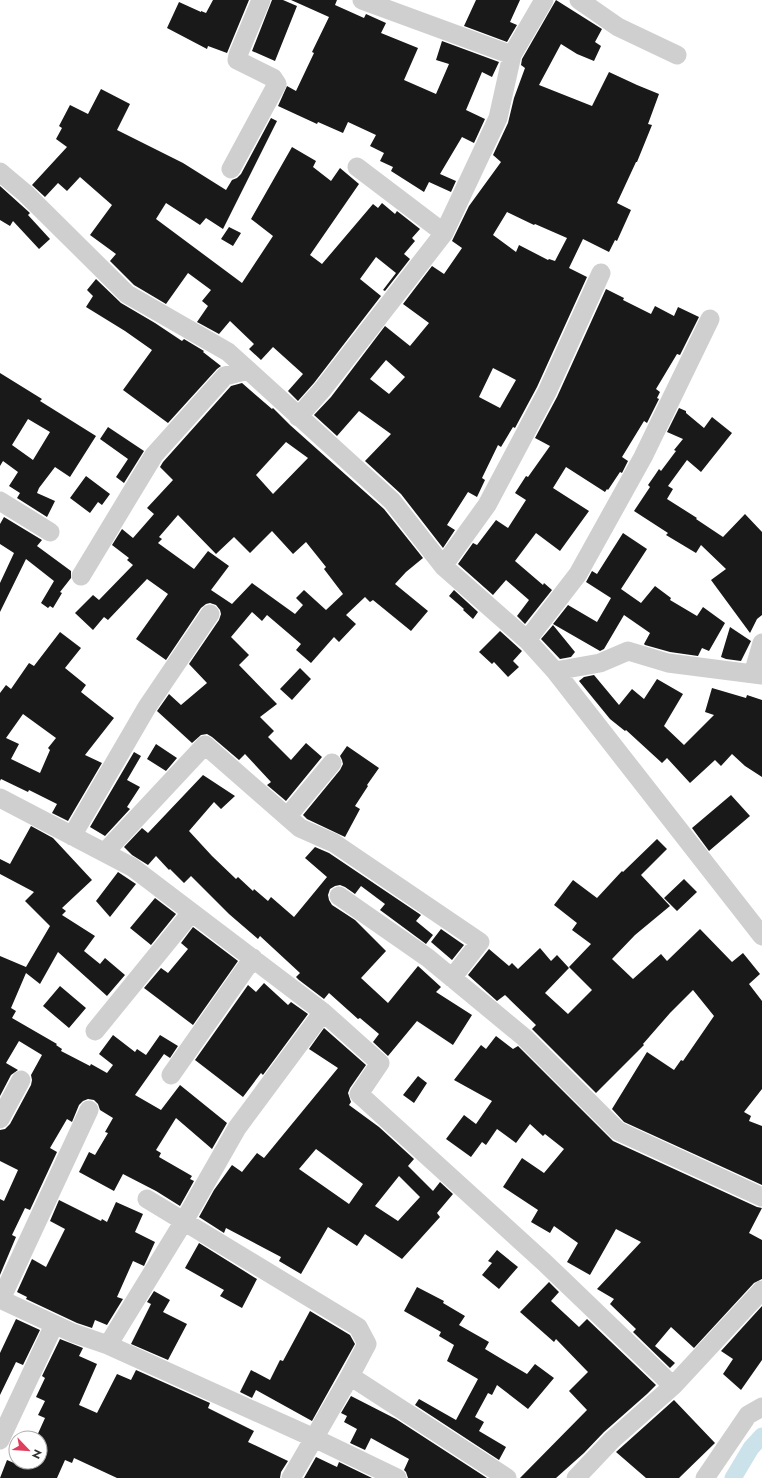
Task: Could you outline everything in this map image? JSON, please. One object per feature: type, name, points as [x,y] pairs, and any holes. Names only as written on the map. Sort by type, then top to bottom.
[{"type":"street","points":[[231,169],[277,84],[273,78],[237,60],[261,0]]},
{"type":"street","points":[[362,0],[512,55]]},
{"type":"street","points":[[298,417],[322,390],[444,233],[498,118],[512,55],[544,0]]},
{"type":"street","points":[[579,0],[618,27],[677,55]]},
{"type":"street","points":[[357,167],[444,233]]},
{"type":"street","points":[[0,172],[25,193],[127,294],[228,352],[392,501],[443,566],[527,640],[555,671],[762,936]]},
{"type":"street","points":[[443,566],[487,505],[548,392],[601,273]]},
{"type":"street","points":[[527,640],[578,574],[643,457],[710,319]]},
{"type":"street","points":[[81,576],[154,455],[225,376],[248,370]]},
{"type":"street","points":[[0,501],[50,532]]},
{"type":"street","points":[[72,836],[148,707],[210,614]]},
{"type":"street","points":[[555,671],[600,663],[628,652],[668,663],[757,674],[762,643]]},
{"type":"street","points":[[105,852],[205,745],[300,828],[334,843],[480,942],[452,978]]},
{"type":"street","points":[[287,816],[332,763]]},
{"type":"street","points":[[0,798],[132,867],[323,1012],[380,1063],[359,1094],[545,1263],[673,1386]]},
{"type":"street","points":[[339,896],[428,958],[525,1038],[618,1132],[762,1197]]},
{"type":"street","points":[[95,1031],[191,913]]},
{"type":"street","points":[[171,1075],[253,958]]},
{"type":"street","points":[[108,1345],[184,1221],[237,1128],[323,1012]]},
{"type":"street","points":[[0,1119],[21,1080]]},
{"type":"street","points":[[89,1110],[1,1299],[72,1333],[108,1345],[314,1438],[397,1478]]},
{"type":"street","points":[[147,1199],[358,1327],[367,1344],[291,1478]]},
{"type":"street","points":[[576,1478],[612,1440],[673,1386],[762,1290]]},
{"type":"street","points":[[0,1440],[54,1325]]},
{"type":"street","points":[[350,1376],[507,1478]]},
{"type":"street","points":[[705,1478],[757,1416]]},
{"type":"building","points":[[213,0],[249,0],[227,53],[208,46],[207,49],[167,28],[179,2],[206,13]]},
{"type":"building","points":[[272,0],[283,0],[297,6],[275,61],[252,51]]},
{"type":"building","points":[[291,0],[337,0],[335,5],[364,18],[366,14],[386,23],[381,33],[418,48],[404,80],[436,94],[449,64],[436,60],[442,41],[499,62],[492,77],[482,72],[466,110],[485,119],[474,143],[462,137],[440,174],[456,181],[451,192],[429,182],[424,192],[391,171],[393,167],[380,161],[384,153],[370,146],[376,135],[348,122],[343,133],[318,122],[317,124],[278,106],[287,86],[296,91],[314,53],[312,52],[329,17]]},
{"type":"building","points":[[476,0],[520,0],[510,22],[517,25],[507,42],[464,26]]},
{"type":"building","points":[[556,0],[602,29],[595,42],[601,46],[594,61],[577,54],[561,44],[539,85],[592,106],[609,72],[659,94],[648,124],[652,125],[637,162],[617,203],[631,210],[617,241],[615,240],[609,252],[583,239],[569,268],[587,277],[537,387],[515,428],[513,427],[501,447],[498,445],[482,478],[485,480],[477,497],[468,492],[447,525],[455,530],[443,548],[401,494],[365,461],[391,434],[359,411],[337,436],[314,415],[331,397],[385,326],[410,346],[429,323],[403,304],[432,266],[444,274],[462,248],[452,241],[469,206],[501,162],[493,155],[508,123],[514,98],[525,68],[521,65],[522,59]],"holes":[[[507,212],[567,238],[555,261],[548,260],[519,245],[516,252],[493,235]],[[386,360],[405,377],[389,394],[370,379]],[[493,368],[516,380],[500,408],[479,397]]]},
{"type":"building","points":[[101,89],[130,104],[117,130],[183,163],[226,190],[232,180],[241,174],[271,118],[277,121],[223,229],[206,218],[200,225],[166,203],[156,219],[242,283],[273,236],[251,219],[292,147],[316,161],[313,167],[331,181],[340,168],[359,184],[310,255],[322,264],[373,204],[378,208],[382,203],[395,214],[397,211],[420,229],[412,238],[415,241],[404,254],[410,259],[385,291],[383,290],[396,273],[376,257],[360,279],[381,296],[314,383],[298,401],[288,391],[303,374],[273,347],[261,360],[249,349],[254,344],[230,321],[219,334],[197,322],[208,306],[202,301],[211,290],[188,273],[166,304],[134,285],[110,261],[116,254],[90,235],[112,205],[80,177],[67,191],[58,183],[45,197],[32,185],[67,147],[56,139],[62,128],[59,126],[70,105],[88,114]]},
{"type":"building","points":[[0,186],[30,213],[28,215],[50,239],[39,249],[13,221],[10,226],[0,220]]},
{"type":"building","points":[[229,227],[241,233],[233,246],[221,239]]},
{"type":"building","points":[[96,279],[121,303],[182,341],[184,339],[204,351],[203,352],[221,366],[168,423],[123,390],[152,350],[86,307],[93,296],[87,290]]},
{"type":"building","points":[[606,289],[624,298],[623,300],[651,314],[655,306],[674,316],[678,307],[699,317],[680,355],[677,354],[656,389],[660,392],[657,398],[659,399],[647,423],[644,421],[622,457],[628,461],[622,473],[620,472],[608,490],[607,489],[605,492],[566,467],[553,488],[589,511],[560,551],[536,533],[515,561],[543,585],[544,583],[552,590],[525,624],[517,616],[529,600],[506,580],[493,595],[458,564],[473,543],[477,545],[496,520],[508,528],[526,500],[515,493],[526,476],[528,477],[550,446],[535,438],[557,397]]},
{"type":"building","points":[[0,373],[42,399],[40,401],[96,436],[70,477],[55,467],[39,488],[37,493],[55,501],[47,517],[17,498],[20,493],[9,486],[18,472],[3,461],[0,466]],"holes":[[[28,419],[50,432],[33,460],[12,445]]]},
{"type":"building","points":[[242,383],[272,409],[273,408],[384,509],[423,558],[406,572],[395,584],[428,611],[411,631],[373,600],[370,602],[365,597],[346,615],[356,624],[339,642],[334,637],[311,663],[296,650],[301,644],[267,615],[262,621],[252,612],[231,637],[249,655],[239,665],[277,704],[260,717],[274,731],[268,737],[291,760],[306,743],[322,757],[286,801],[267,785],[271,782],[245,754],[239,760],[207,734],[201,735],[192,743],[157,711],[169,694],[181,705],[207,683],[189,664],[219,620],[221,614],[216,605],[210,603],[201,608],[166,660],[136,639],[168,594],[147,579],[108,620],[104,617],[93,630],[75,613],[93,595],[99,600],[133,565],[127,560],[129,558],[112,545],[122,529],[133,538],[154,514],[147,508],[173,480],[160,467],[163,462],[231,386]],"holes":[[[286,442],[308,458],[273,494],[256,475]],[[178,515],[216,554],[234,537],[250,553],[272,531],[293,554],[306,542],[326,567],[324,569],[343,594],[326,610],[304,590],[296,598],[303,605],[295,614],[252,583],[232,604],[211,590],[229,566],[208,551],[194,569],[158,543],[162,539],[159,537]]]},
{"type":"building","points":[[679,408],[686,411],[686,413],[704,428],[712,417],[732,433],[701,472],[687,460],[668,486],[673,489],[667,499],[723,537],[745,514],[762,532],[762,615],[757,619],[750,633],[711,580],[726,569],[701,545],[696,553],[666,535],[668,533],[634,511],[650,487],[648,485],[659,469],[661,471],[683,439],[667,432]]},
{"type":"building","points":[[108,427],[144,451],[124,483],[116,477],[128,459],[100,439]]},
{"type":"building","points":[[86,476],[110,494],[102,505],[98,502],[90,513],[70,498]]},
{"type":"building","points":[[4,517],[42,540],[37,546],[71,571],[71,578],[60,592],[62,593],[53,608],[50,606],[48,608],[41,603],[54,581],[26,559],[0,612],[0,583],[14,553],[0,544],[0,524]]},
{"type":"building","points":[[623,533],[647,549],[621,589],[641,603],[655,586],[671,598],[670,600],[697,616],[703,607],[725,623],[709,651],[702,648],[698,656],[670,652],[645,645],[644,644],[650,633],[624,615],[604,649],[600,651],[553,624],[568,605],[597,622],[611,598],[586,582],[592,571],[597,574]]},
{"type":"building","points":[[454,590],[478,612],[473,619],[449,596]]},
{"type":"building","points":[[553,625],[575,652],[571,657],[560,659],[541,639]]},
{"type":"building","points":[[730,627],[751,641],[741,661],[721,657]]},
{"type":"building","points":[[500,631],[522,651],[513,661],[519,667],[508,677],[494,662],[492,664],[479,652]]},
{"type":"building","points":[[60,632],[81,648],[65,668],[86,685],[81,692],[114,718],[85,755],[102,763],[68,821],[52,813],[57,804],[29,790],[28,792],[1,779],[0,781],[0,693],[6,685],[11,689],[29,663],[34,666]],"holes":[[[23,714],[56,738],[48,748],[50,750],[40,773],[11,759],[19,744],[6,738]]]},
{"type":"building","points":[[300,668],[311,679],[292,700],[280,689]]},
{"type":"building","points":[[594,675],[619,705],[632,689],[644,699],[657,679],[683,694],[664,726],[684,745],[714,715],[705,712],[712,688],[746,698],[747,695],[762,700],[762,777],[745,766],[732,754],[721,766],[715,760],[690,783],[667,758],[662,763],[626,730],[625,731],[610,719],[579,681],[584,677]]},
{"type":"building","points":[[156,744],[177,758],[166,771],[147,759]]},
{"type":"building","points":[[347,746],[379,768],[355,806],[360,809],[345,837],[307,819],[303,815],[340,770],[343,764],[340,756]]},
{"type":"building","points":[[134,752],[141,756],[127,780],[140,787],[127,807],[130,809],[105,836],[90,827]]},
{"type":"building","points":[[203,775],[235,796],[221,809],[214,802],[189,831],[236,879],[238,877],[253,891],[254,889],[268,901],[271,897],[294,917],[327,877],[305,858],[315,847],[329,853],[421,915],[416,921],[433,935],[426,944],[380,910],[385,904],[361,886],[355,894],[340,885],[335,886],[330,889],[328,895],[332,905],[355,920],[386,951],[361,978],[388,1003],[418,966],[441,987],[436,992],[472,1015],[453,1045],[417,1021],[388,1056],[373,1042],[379,1034],[360,1018],[358,1019],[329,993],[324,999],[299,980],[296,977],[300,973],[260,936],[258,939],[229,914],[191,876],[184,883],[156,856],[148,865],[132,855],[124,847],[142,828],[148,833]]},
{"type":"building","points":[[731,795],[750,816],[709,851],[692,828]]},
{"type":"building","points":[[31,826],[53,838],[92,880],[62,908],[66,911],[62,915],[95,936],[84,951],[100,964],[105,958],[125,975],[107,996],[58,952],[40,984],[26,973],[11,1008],[16,1011],[12,1018],[57,1044],[56,1045],[62,1049],[61,1051],[90,1066],[91,1064],[107,1073],[113,1065],[99,1054],[113,1035],[135,1052],[137,1049],[146,1055],[160,1035],[178,1046],[170,1058],[164,1054],[135,1095],[161,1110],[180,1085],[227,1123],[212,1149],[176,1118],[156,1150],[161,1153],[159,1157],[192,1176],[190,1179],[194,1181],[180,1206],[156,1191],[123,1174],[114,1191],[79,1172],[89,1152],[95,1155],[108,1133],[105,1132],[113,1118],[100,1110],[98,1104],[94,1100],[88,1099],[83,1101],[79,1105],[72,1122],[67,1119],[50,1148],[57,1152],[30,1210],[25,1208],[12,1235],[16,1237],[0,1275],[0,1199],[4,1201],[18,1170],[0,1161],[0,1130],[5,1129],[10,1124],[31,1085],[31,1075],[42,1055],[19,1041],[6,1063],[18,1070],[11,1075],[0,1096],[0,956],[26,967],[50,926],[25,901],[34,892],[0,874],[0,859],[10,864]]},
{"type":"building","points":[[657,839],[667,849],[641,875],[670,906],[635,935],[612,959],[633,979],[661,954],[667,961],[700,929],[732,962],[743,953],[760,974],[749,984],[762,1001],[762,1089],[744,1112],[751,1116],[749,1121],[762,1126],[762,1185],[624,1122],[612,1109],[647,1052],[674,1070],[681,1060],[683,1061],[714,1016],[693,990],[670,1013],[643,1044],[644,1045],[596,1093],[532,1029],[536,1025],[505,995],[497,1001],[468,975],[489,949],[509,966],[512,963],[518,969],[540,948],[551,961],[557,955],[569,968],[545,993],[568,1014],[592,990],[569,967],[591,944],[572,930],[577,923],[554,905],[573,880],[597,898],[622,871],[623,872]]},
{"type":"building","points":[[118,872],[136,884],[110,917],[96,901]]},
{"type":"building","points":[[684,879],[697,892],[677,911],[664,898]]},
{"type":"building","points":[[155,898],[176,914],[151,945],[130,928]]},
{"type":"building","points":[[193,927],[238,961],[193,1025],[144,988],[161,968],[168,973],[188,949],[181,943]]},
{"type":"building","points":[[441,929],[464,945],[452,960],[431,942]]},
{"type":"building","points":[[264,983],[288,1005],[291,1002],[308,1014],[263,1075],[261,1073],[243,1097],[195,1060],[248,985],[256,992]]},
{"type":"building","points":[[60,986],[86,1008],[69,1028],[43,1006]]},
{"type":"building","points":[[324,1028],[366,1065],[350,1088],[348,1093],[351,1102],[349,1105],[379,1127],[414,1159],[408,1166],[433,1191],[440,1182],[453,1194],[437,1213],[440,1217],[402,1259],[365,1234],[357,1246],[328,1227],[301,1274],[279,1261],[281,1257],[226,1228],[224,1233],[199,1217],[214,1190],[232,1165],[242,1172],[257,1153],[264,1158],[338,1068],[309,1049]],"holes":[[[316,1149],[363,1184],[349,1204],[299,1169]],[[399,1176],[420,1197],[398,1221],[375,1206]]]},
{"type":"building","points":[[496,1036],[513,1049],[518,1046],[613,1141],[762,1208],[749,1233],[762,1240],[762,1279],[754,1283],[694,1348],[671,1327],[655,1346],[675,1363],[670,1368],[633,1332],[636,1329],[610,1304],[614,1299],[597,1289],[641,1242],[616,1229],[590,1275],[567,1262],[578,1243],[554,1226],[550,1233],[531,1222],[538,1210],[503,1187],[522,1158],[544,1173],[564,1149],[545,1134],[543,1136],[530,1124],[516,1143],[497,1129],[486,1145],[482,1142],[471,1157],[446,1139],[464,1115],[476,1124],[492,1101],[454,1080],[481,1045],[486,1049]]},
{"type":"building","points":[[418,1076],[427,1083],[414,1103],[403,1095]]},
{"type":"building","points":[[59,1200],[101,1221],[102,1219],[107,1222],[116,1202],[143,1214],[135,1232],[155,1242],[144,1266],[133,1261],[117,1297],[123,1299],[107,1325],[95,1320],[92,1328],[77,1323],[26,1299],[27,1297],[17,1292],[32,1259],[46,1267],[65,1229],[50,1221]]},
{"type":"building","points":[[199,1243],[257,1279],[242,1308],[220,1296],[224,1290],[185,1268]]},
{"type":"building","points":[[497,1250],[518,1267],[499,1289],[482,1275],[492,1263],[488,1261]]},
{"type":"building","points":[[549,1282],[559,1292],[551,1301],[579,1327],[587,1319],[656,1385],[556,1478],[520,1478],[587,1410],[569,1391],[588,1372],[556,1339],[554,1342],[520,1312]]},
{"type":"building","points":[[417,1287],[444,1301],[443,1303],[465,1316],[459,1325],[489,1342],[485,1349],[527,1374],[535,1364],[554,1378],[528,1409],[497,1385],[492,1395],[488,1393],[475,1417],[484,1422],[479,1431],[506,1447],[499,1460],[415,1405],[419,1399],[456,1420],[478,1379],[447,1361],[454,1345],[439,1336],[441,1332],[404,1311]]},
{"type":"building","points":[[154,1291],[170,1300],[163,1312],[187,1324],[168,1360],[131,1344],[151,1304],[147,1302]]},
{"type":"building","points":[[762,1306],[762,1360],[741,1390],[723,1374],[733,1359],[721,1351]]},
{"type":"building","points":[[310,1311],[350,1335],[355,1344],[312,1421],[256,1390],[252,1398],[240,1392],[251,1370],[270,1380],[280,1360],[283,1361]]},
{"type":"building","points":[[16,1319],[40,1330],[23,1365],[16,1362],[0,1395],[0,1353]]},
{"type":"building","points":[[60,1339],[83,1348],[79,1356],[97,1364],[79,1405],[97,1413],[117,1374],[131,1380],[136,1370],[210,1403],[208,1408],[254,1431],[248,1442],[288,1461],[281,1472],[280,1478],[117,1478],[74,1458],[72,1463],[65,1460],[57,1478],[0,1478],[7,1460],[8,1470],[48,1470],[48,1430],[40,1430],[45,1418],[38,1415],[45,1401],[36,1397],[45,1378],[42,1376]]},
{"type":"building","points":[[351,1396],[396,1419],[487,1478],[408,1478],[404,1470],[409,1459],[371,1438],[365,1450],[350,1443],[357,1429],[344,1422],[347,1416],[341,1413]]},
{"type":"building","points":[[674,1400],[715,1443],[679,1478],[646,1478],[616,1452]]},
{"type":"building","points":[[316,1457],[337,1467],[339,1462],[372,1478],[304,1478]]},
{"type":"waterway","points":[[733,1478],[751,1448],[762,1436]]}]
